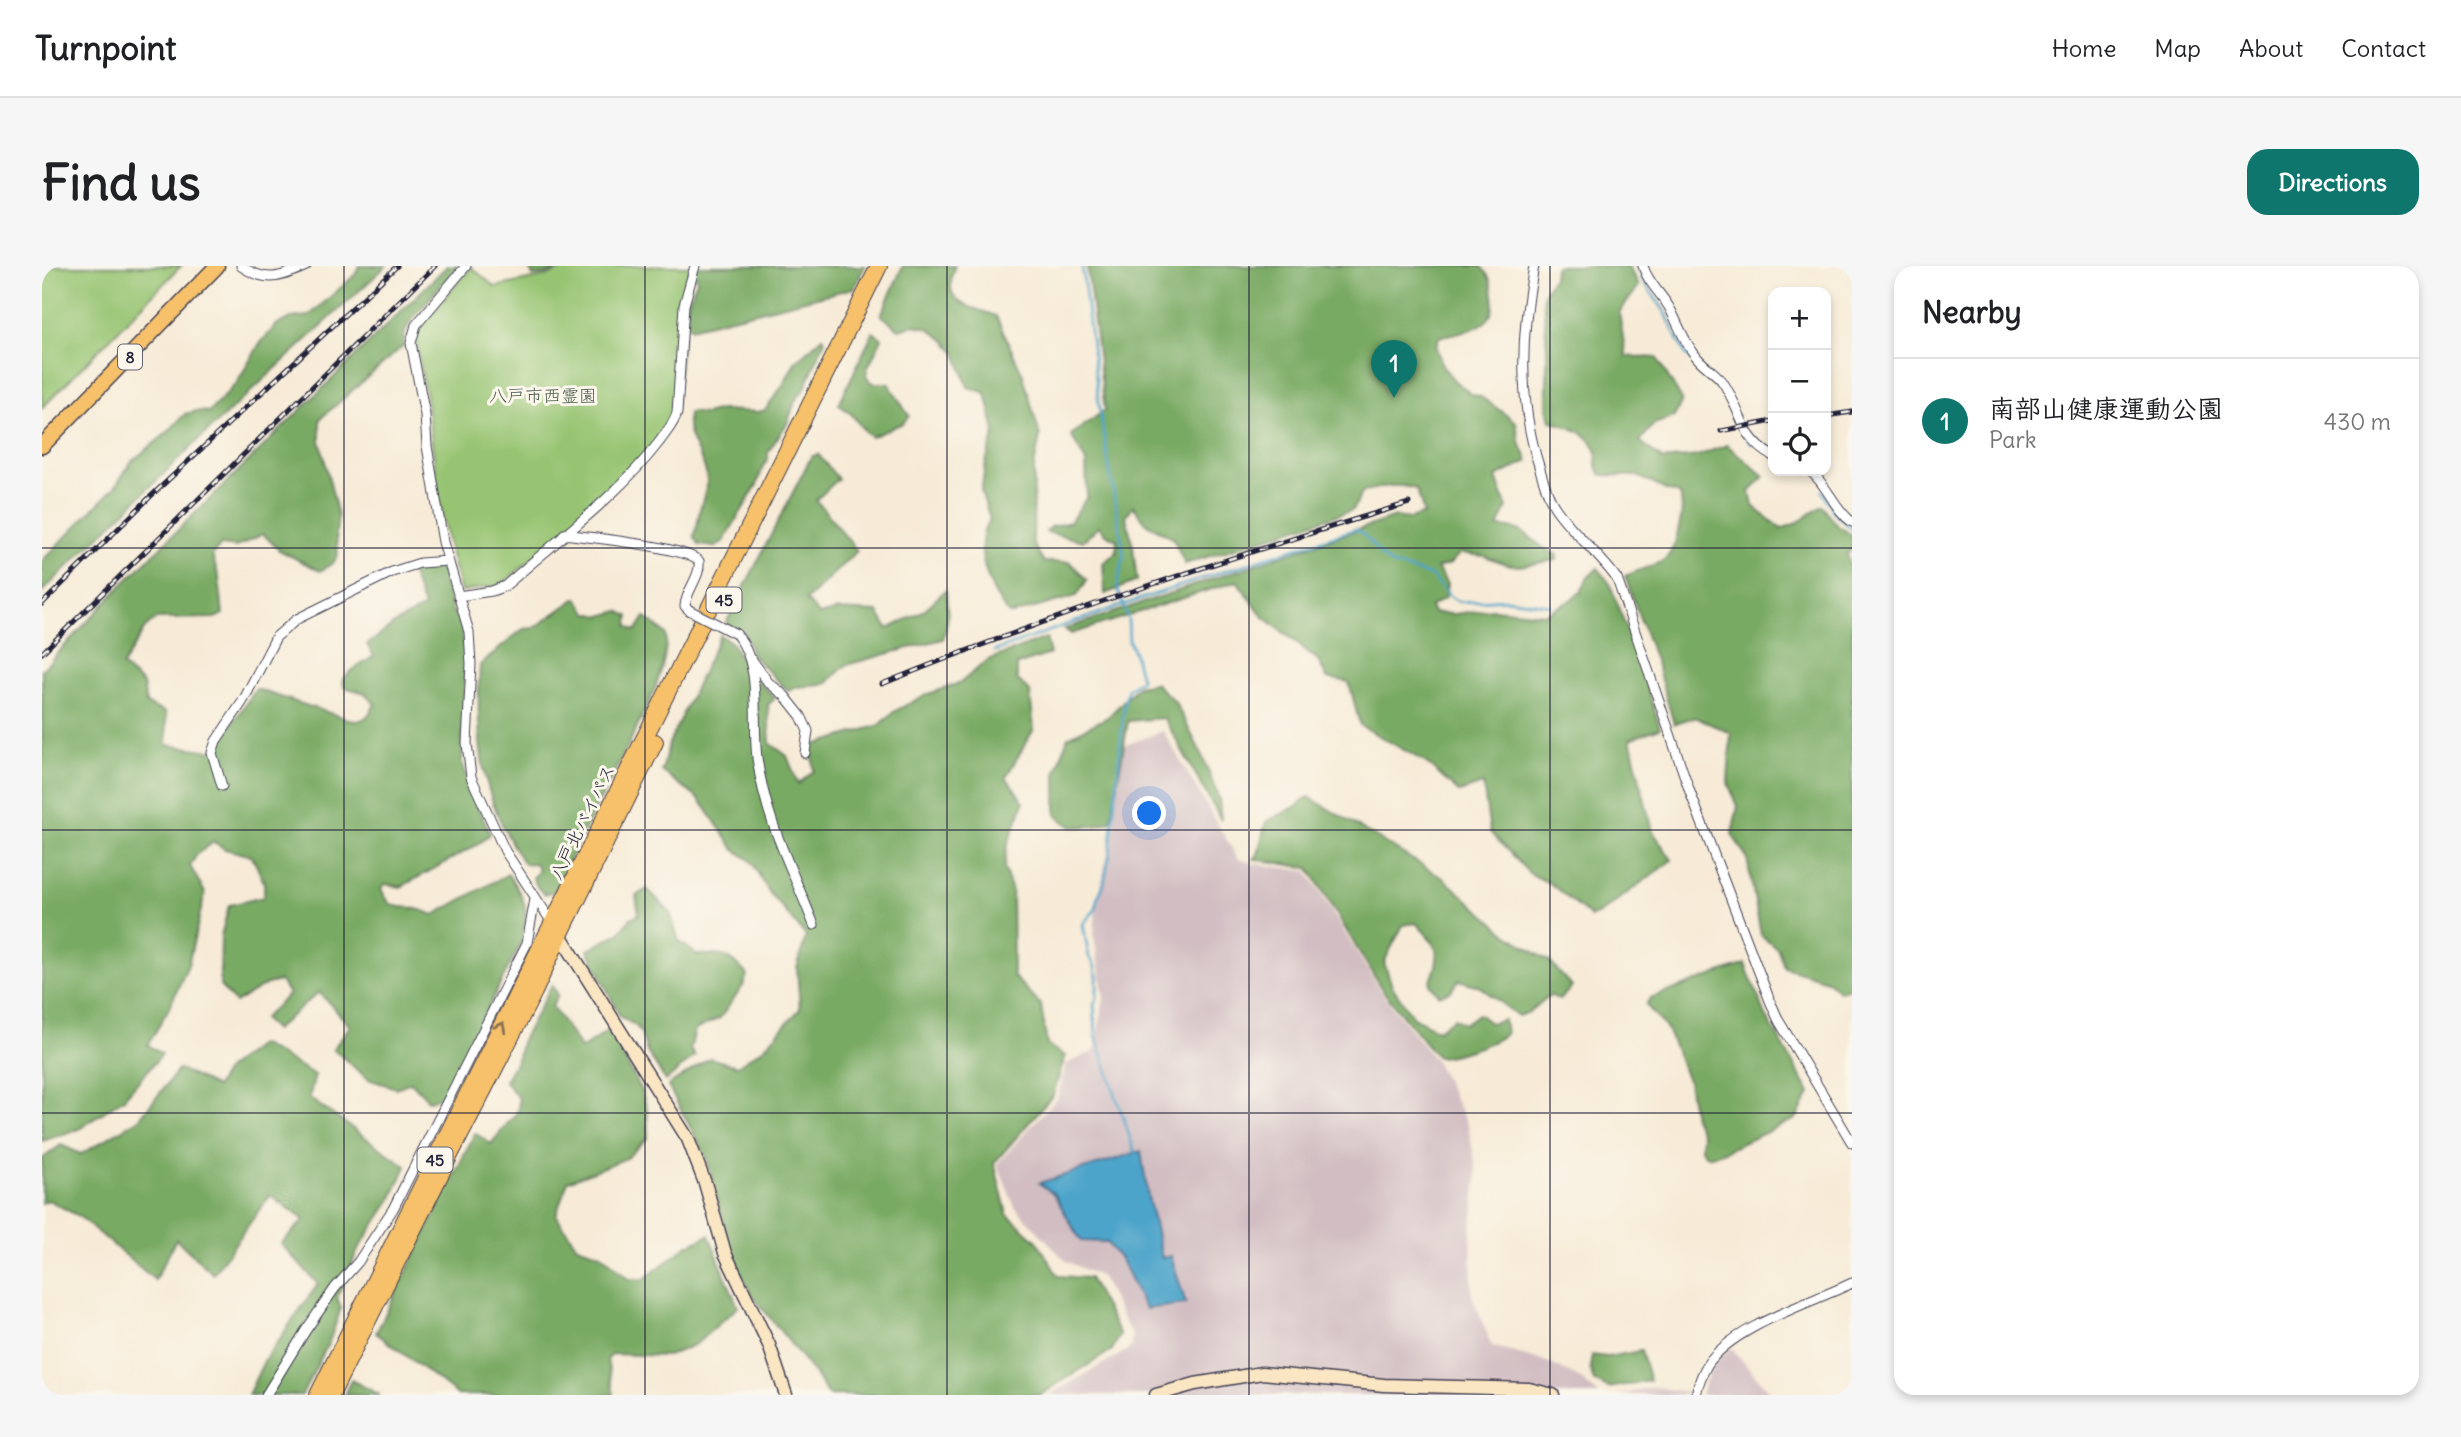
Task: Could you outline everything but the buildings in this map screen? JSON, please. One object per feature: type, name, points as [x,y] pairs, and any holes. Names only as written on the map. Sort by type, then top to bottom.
[{"type":"highway","name":"八戸北バイパス","points":[[331,1395],[534,992],[556,929],[879,266]]},
{"type":"highway","name":"八戸北バイパス","points":[[318,1395],[890,266]]},
{"type":"main road","name":"8","points":[[42,446],[217,266]]},
{"type":"street","points":[[241,266],[262,277],[283,276],[306,266]]},
{"type":"street","points":[[466,266],[416,325],[412,334],[443,542],[469,632],[471,648],[467,743],[471,776],[505,851],[688,1139],[705,1183],[725,1253],[769,1345],[786,1395]]},
{"type":"street","points":[[458,596],[505,586],[628,479],[675,419],[684,305],[695,266]]},
{"type":"street","points":[[1534,266],[1526,305],[1525,402],[1528,427],[1545,487],[1555,507],[1617,579],[1690,792],[1765,990],[1779,1021],[1852,1143]]},
{"type":"street","points":[[1643,266],[1651,285],[1668,306],[1684,339],[1697,358],[1721,380],[1752,440],[1768,452]]},
{"type":"street","points":[[1816,476],[1843,516],[1852,522]]},
{"type":"street","points":[[564,534],[667,549],[699,561],[700,567],[685,606],[736,634],[746,646],[752,666],[757,754],[763,796],[774,830],[814,925]]},
{"type":"street","points":[[222,786],[212,752],[216,741],[243,701],[276,637],[297,619],[392,572],[420,563],[448,561]]},
{"type":"street","points":[[748,656],[768,682],[801,716],[808,731],[805,753]]},
{"type":"street","points":[[266,1395],[313,1320],[335,1288],[358,1262],[393,1209],[527,943],[535,899]]},
{"type":"street","points":[[1696,1395],[1707,1365],[1728,1343],[1852,1283]]},
{"type":"street","points":[[1156,1395],[1195,1384],[1262,1373],[1384,1385],[1529,1390],[1553,1395]]},
{"type":"shaded area","points":[[1163,731],[1238,859],[1307,871],[1381,992],[1436,1062],[1468,1125],[1477,1174],[1471,1235],[1472,1296],[1492,1346],[1547,1362],[1579,1378],[1599,1395],[1049,1395],[1131,1348],[1132,1336],[1101,1277],[1066,1261],[1015,1207],[997,1164],[1058,1097],[1066,1064],[1095,1051],[1104,998],[1094,936],[1096,909],[1111,838],[1120,747]]},
{"type":"shaded area","points":[[1731,1348],[1773,1395],[1701,1395],[1708,1375],[1719,1358]]},
{"type":"shaded area","points":[[1655,1387],[1690,1393],[1695,1395],[1619,1395]]},
{"type":"green space","points":[[42,266],[181,266],[42,408]]},
{"type":"green space","points":[[359,266],[386,266],[193,445],[42,592],[42,561],[115,487],[131,462],[168,432],[185,414],[209,412],[236,384],[259,345],[276,325],[291,318],[309,316],[355,275]]},
{"type":"green space","points":[[447,266],[457,266],[410,322],[403,346],[320,419],[320,440],[338,517],[338,554],[334,562],[320,571],[279,550],[263,534],[236,547],[221,545],[212,555],[219,578],[223,614],[215,618],[156,619],[145,628],[122,666],[143,684],[146,704],[166,713],[167,745],[213,751],[256,689],[354,721],[362,720],[375,704],[365,693],[344,687],[343,680],[374,656],[367,645],[394,624],[424,607],[411,573],[414,570],[436,568],[441,571],[452,610],[462,630],[465,656],[462,764],[490,834],[477,845],[401,887],[385,884],[381,889],[393,905],[434,915],[508,874],[525,906],[522,941],[443,1097],[428,1100],[411,1082],[396,1088],[368,1079],[333,1049],[350,1026],[319,992],[275,1030],[263,1019],[289,994],[280,981],[267,984],[235,1003],[220,986],[221,936],[229,905],[264,897],[264,882],[252,856],[225,849],[214,842],[197,854],[190,866],[205,893],[188,965],[170,1006],[148,1045],[162,1054],[124,1098],[79,1129],[42,1141],[42,670],[120,587]]},
{"type":"green space","points":[[528,266],[562,266],[547,274],[533,276]]},
{"type":"green space","name":"八戸市西霊園","points":[[567,266],[691,266],[674,416],[652,447],[605,497],[501,585],[461,592],[439,498],[426,397],[415,338],[417,330],[471,267],[495,287],[548,276]]},
{"type":"green space","points":[[693,266],[865,266],[854,288],[691,328],[686,323],[688,303],[697,280]]},
{"type":"green space","points":[[903,266],[955,266],[951,279],[954,296],[966,305],[996,316],[1023,375],[1040,436],[1034,466],[1033,544],[1044,562],[1070,562],[1087,580],[1077,596],[1009,614],[995,594],[982,555],[982,542],[990,519],[981,491],[995,432],[986,393],[968,387],[956,353],[946,341],[928,328],[914,325],[899,329],[881,315]]},
{"type":"green space","points":[[1087,266],[1480,266],[1483,269],[1490,279],[1493,295],[1490,316],[1477,327],[1439,337],[1436,347],[1443,367],[1452,378],[1471,394],[1481,397],[1516,422],[1519,441],[1528,461],[1496,477],[1507,508],[1498,527],[1524,533],[1557,555],[1557,560],[1519,566],[1484,556],[1460,553],[1450,564],[1437,568],[1447,584],[1445,598],[1430,607],[1433,613],[1454,614],[1493,609],[1544,614],[1582,591],[1587,578],[1598,568],[1610,584],[1660,728],[1630,739],[1652,830],[1672,860],[1599,914],[1591,917],[1551,884],[1529,873],[1490,832],[1483,784],[1459,792],[1425,762],[1360,725],[1349,682],[1327,678],[1318,660],[1263,616],[1237,581],[1071,634],[1065,629],[1395,517],[1410,519],[1424,514],[1417,490],[1397,486],[1376,488],[1362,492],[1353,510],[1185,564],[1173,538],[1147,524],[1133,506],[1126,516],[1137,581],[1105,594],[1103,563],[1116,553],[1117,540],[1099,526],[1083,541],[1046,532],[1050,527],[1070,522],[1087,497],[1086,462],[1071,435],[1105,410]]},
{"type":"green space","points":[[1556,266],[1628,266],[1639,286],[1619,313],[1626,356],[1657,358],[1682,400],[1674,417],[1654,424],[1640,441],[1663,460],[1697,456],[1727,445],[1764,476],[1750,492],[1753,506],[1781,529],[1797,523],[1822,506],[1838,526],[1852,535],[1852,549],[1847,554],[1852,577],[1852,988],[1839,991],[1827,980],[1784,967],[1778,949],[1761,935],[1747,858],[1732,834],[1738,806],[1728,783],[1731,733],[1694,717],[1674,724],[1625,576],[1655,565],[1672,550],[1681,515],[1680,494],[1638,476],[1601,475],[1595,446],[1590,440],[1579,431],[1551,421],[1547,408],[1547,348],[1543,294]]},
{"type":"green space","points":[[873,332],[882,338],[867,369],[867,377],[873,383],[888,383],[909,416],[903,423],[871,437],[839,404]]},
{"type":"green space","points":[[823,337],[825,340],[805,388],[795,401],[788,422],[768,452],[768,460],[763,466],[757,485],[723,542],[715,547],[699,545],[694,536],[707,478],[690,436],[688,414],[721,410],[765,410],[795,362]]},
{"type":"green space","points":[[818,454],[838,479],[816,500],[857,551],[806,600],[819,615],[838,610],[878,612],[888,629],[923,611],[946,590],[948,618],[943,639],[846,665],[822,685],[797,687],[788,691],[752,655],[745,634],[726,623],[811,457]]},
{"type":"green space","points":[[577,598],[588,613],[601,616],[619,611],[629,616],[628,626],[636,631],[645,617],[666,634],[666,646],[656,684],[646,708],[555,891],[545,894],[533,878],[539,870],[535,863],[524,864],[509,839],[489,792],[480,745],[480,665],[523,629],[534,628]]},
{"type":"green space","points":[[720,635],[731,642],[749,671],[775,698],[768,705],[770,743],[787,756],[798,784],[814,771],[811,746],[880,725],[895,711],[925,695],[960,683],[988,660],[1046,638],[1050,654],[1017,665],[1017,679],[1030,692],[1034,729],[1006,777],[1024,802],[1007,846],[1004,868],[1012,891],[1013,976],[1041,1005],[1047,1045],[1065,1056],[1053,1095],[994,1163],[1007,1214],[1037,1241],[1058,1276],[1089,1278],[1120,1335],[1112,1350],[1040,1395],[828,1395],[814,1373],[751,1294],[730,1250],[707,1158],[668,1086],[710,1058],[737,1066],[764,1048],[800,1009],[797,968],[806,936],[768,891],[751,861],[734,849],[700,800],[662,771],[669,743]]},
{"type":"green space","points":[[1155,683],[1175,702],[1201,753],[1219,799],[1221,820],[1164,718],[1128,721],[1111,821],[1096,826],[1071,827],[1056,815],[1056,773],[1068,737],[1108,717],[1138,686]]},
{"type":"green space","points":[[1309,797],[1443,878],[1508,935],[1550,962],[1572,987],[1559,1000],[1550,995],[1528,1013],[1518,1016],[1479,986],[1459,980],[1451,991],[1439,995],[1430,984],[1437,957],[1434,945],[1416,923],[1403,925],[1384,962],[1392,986],[1413,1017],[1438,1030],[1454,1018],[1464,1024],[1478,1014],[1490,1023],[1504,1020],[1506,1034],[1499,1038],[1473,1049],[1437,1057],[1383,991],[1309,868],[1254,859],[1258,854],[1266,822]]},
{"type":"green space","points":[[647,889],[670,912],[679,941],[697,955],[720,955],[730,959],[747,975],[743,986],[720,1018],[695,1030],[690,1050],[695,1056],[666,1081],[647,1052],[641,1033],[635,1025],[620,1017],[588,950],[619,933],[631,918],[639,914],[636,896]]},
{"type":"green space","points":[[1745,964],[1766,1016],[1810,1093],[1796,1119],[1720,1153],[1707,1156],[1701,1149],[1702,1134],[1694,1118],[1688,1081],[1667,1029],[1646,1005],[1650,998]]},
{"type":"green space","points":[[552,985],[558,995],[552,1006],[581,1049],[609,1030],[641,1090],[647,1109],[648,1137],[627,1158],[568,1181],[556,1215],[577,1246],[601,1254],[629,1279],[644,1279],[688,1245],[709,1235],[738,1307],[696,1344],[668,1356],[612,1354],[607,1360],[614,1395],[458,1395],[376,1333],[475,1133],[491,1144],[518,1111],[519,1099],[505,1081],[518,1057],[521,1042]]},
{"type":"green space","points":[[260,1044],[315,1075],[309,1098],[406,1166],[392,1198],[359,1248],[337,1297],[341,1308],[329,1342],[302,1395],[248,1395],[264,1361],[318,1284],[281,1244],[304,1220],[270,1195],[213,1274],[176,1239],[155,1280],[80,1217],[49,1200],[42,1203],[42,1159],[61,1145],[81,1154],[139,1119],[179,1069],[216,1087],[227,1069]]},
{"type":"green space","points":[[1641,1351],[1650,1381],[1608,1388],[1594,1381],[1590,1369],[1592,1355],[1607,1357]]},
{"type":"green space","points":[[351,1380],[380,1395],[344,1395]]},
{"type":"water","points":[[1141,1151],[1162,1258],[1171,1256],[1186,1304],[1145,1309],[1121,1260],[1106,1242],[1081,1241],[1054,1194],[1039,1183]]},
{"type":"waterway","points":[[1082,266],[1100,412],[1124,555],[1117,587],[1128,619],[1129,641],[1141,680],[1128,689],[1124,705],[1110,852],[1104,884],[1096,909],[1083,924],[1089,957],[1097,977],[1097,998],[1094,1004],[1096,1036],[1135,1153]]},
{"type":"waterway","points":[[1638,266],[1643,281],[1666,313],[1687,356],[1722,389],[1736,421],[1751,444]]},
{"type":"waterway","points":[[1822,491],[1835,514],[1852,529]]},
{"type":"waterway","points":[[995,651],[1175,587],[1356,529],[1384,559],[1393,565],[1430,575],[1459,602],[1507,599],[1550,605]]},
{"type":"railway","points":[[42,604],[150,497],[397,266]]},
{"type":"railway","points":[[42,653],[435,266]]},
{"type":"railway","points":[[1831,415],[1852,412]]},
{"type":"railway","points":[[1721,431],[1768,422]]},
{"type":"railway","points":[[882,684],[1143,587],[1409,503]]},
{"type":"place","name":"南部山健康運動公園","points":[[1394,398]]}]
